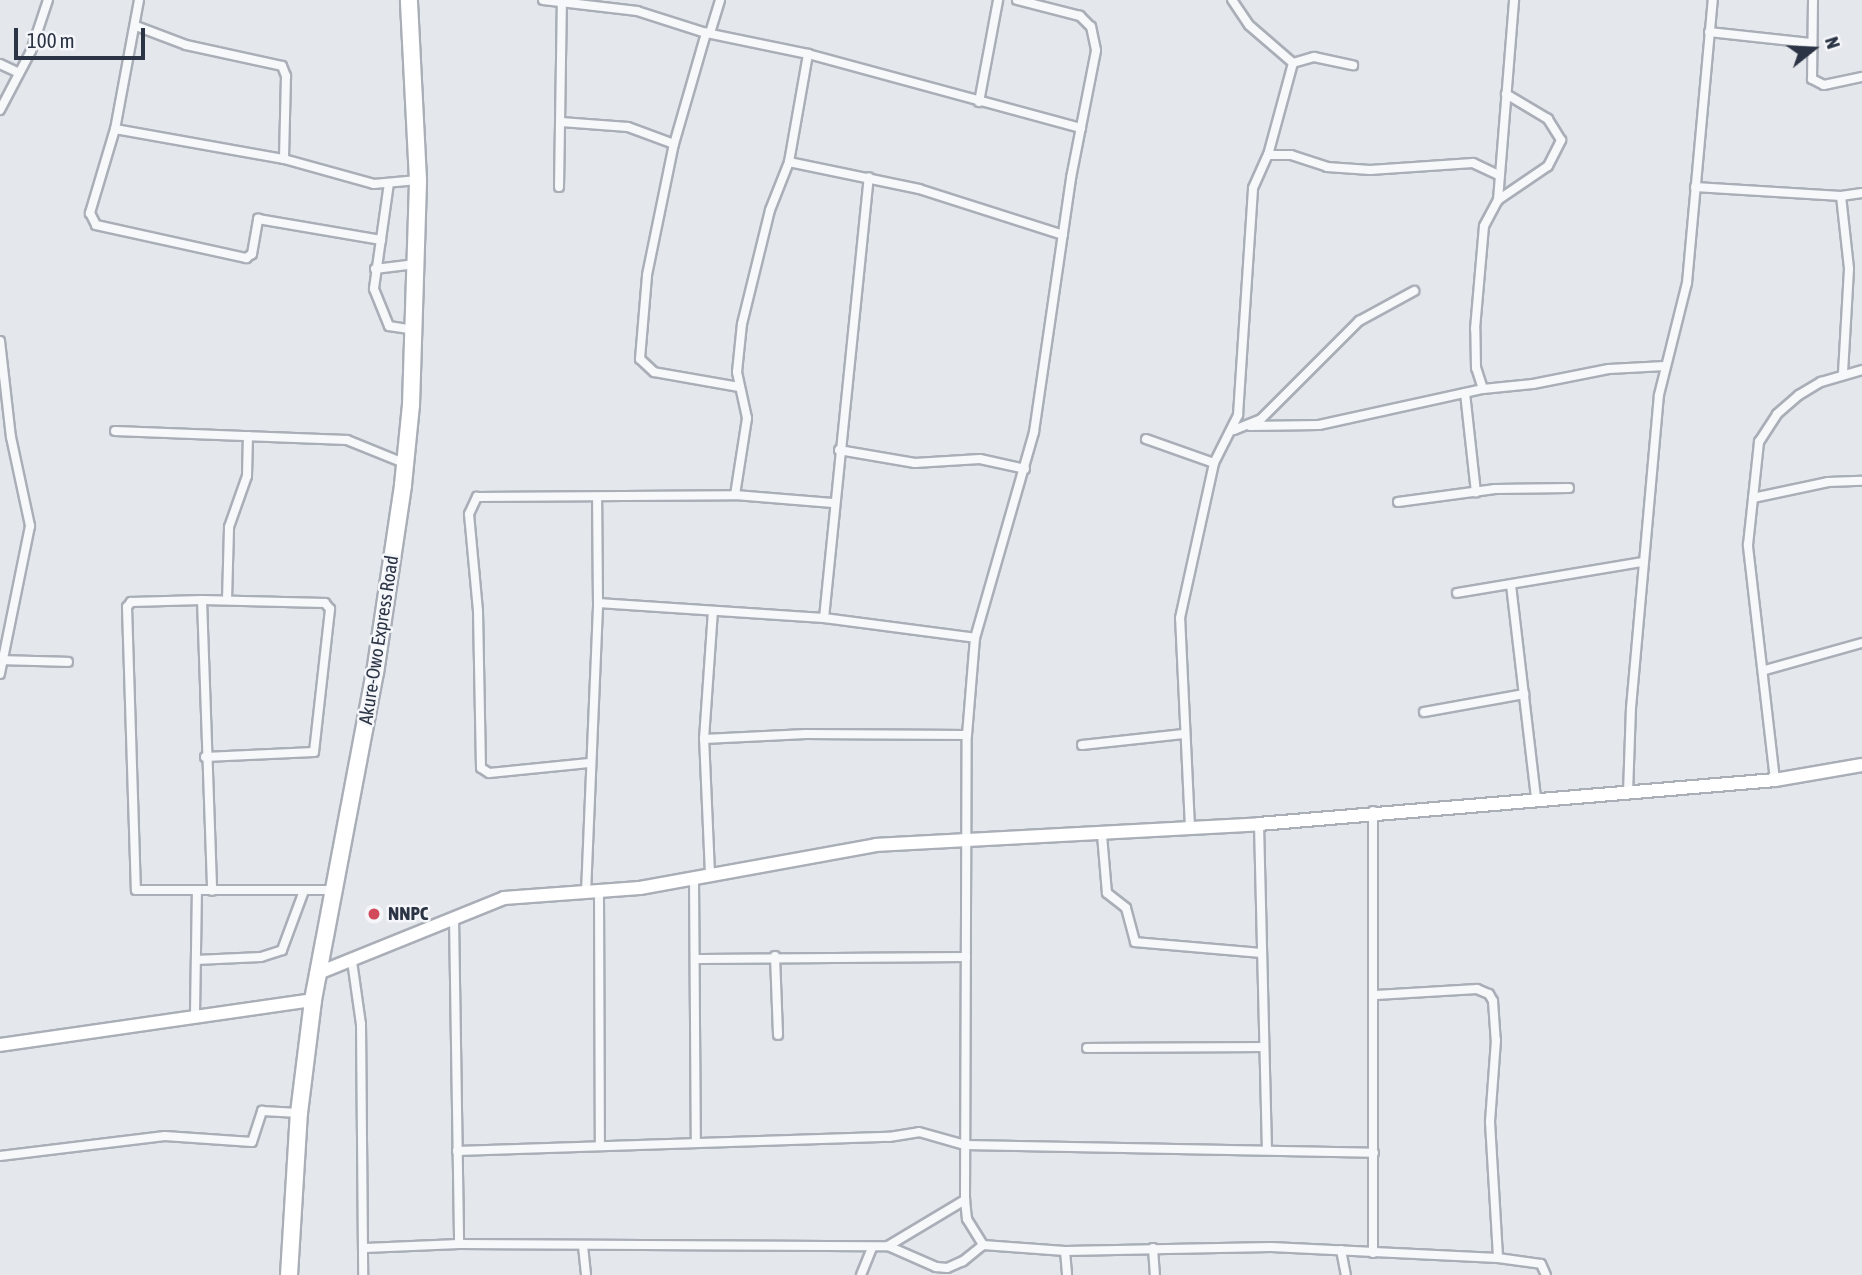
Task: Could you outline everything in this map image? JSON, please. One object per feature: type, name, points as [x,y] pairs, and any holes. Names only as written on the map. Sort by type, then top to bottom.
[{"type":"highway","name":"Akure-Owo Express Road","points":[[289,1275],[299,1113],[316,974],[375,673],[404,463],[414,330],[418,180],[409,0]]},
{"type":"street","points":[[0,110],[19,74],[48,0]]},
{"type":"street","points":[[139,0],[115,129],[90,213],[96,225],[246,258],[253,254],[258,219],[381,240]]},
{"type":"street","points":[[543,0],[637,12],[708,33],[808,54],[1081,128]]},
{"type":"street","points":[[720,0],[674,144],[647,275],[640,359],[654,372],[738,387]]},
{"type":"street","points":[[979,102],[998,0]]},
{"type":"street","points":[[983,1245],[967,1219],[965,1200],[965,838],[967,735],[975,638],[1025,469],[1045,372],[1063,235],[1095,38],[1087,21],[1065,12],[1017,0]]},
{"type":"street","points":[[1065,12],[1068,0]]},
{"type":"street","points":[[1232,0],[1249,25],[1293,63]]},
{"type":"street","points":[[1483,389],[1476,368],[1479,264],[1483,226],[1498,200],[1514,0]]},
{"type":"street","points":[[1628,793],[1643,562],[1665,366],[1687,283],[1713,0]]},
{"type":"street","points":[[1813,0],[1810,70],[1816,83],[1862,77]]},
{"type":"street","points":[[559,187],[562,3]]},
{"type":"street","points":[[136,26],[186,45],[282,66],[286,76],[284,159]]},
{"type":"street","points":[[1709,32],[1810,43]]},
{"type":"street","points":[[734,495],[747,418],[738,387],[742,324],[770,210],[789,162],[808,54]]},
{"type":"street","points":[[1293,63],[1314,57],[1353,65]]},
{"type":"street","points":[[1190,828],[1183,734],[1180,618],[1214,463],[1234,430],[1253,188],[1268,155],[1293,63]]},
{"type":"street","points":[[0,64],[19,74]]},
{"type":"street","points":[[1498,200],[1540,175],[1561,140],[1548,119],[1506,94]]},
{"type":"street","points":[[561,122],[628,127],[674,144]]},
{"type":"street","points":[[115,129],[284,159],[351,180],[389,183],[418,180]]},
{"type":"street","points":[[1268,155],[1370,170],[1473,163],[1499,175]]},
{"type":"street","points":[[789,162],[869,177],[1063,235]]},
{"type":"street","points":[[824,618],[833,503],[855,338],[869,177]]},
{"type":"street","points":[[389,183],[374,289],[386,322],[394,328],[414,330]]},
{"type":"street","points":[[1695,187],[1841,196],[1862,193]]},
{"type":"street","points":[[1841,196],[1849,269],[1843,373]]},
{"type":"street","points":[[375,269],[416,264]]},
{"type":"street","points":[[1250,426],[1310,374],[1345,332],[1380,306],[1414,291]]},
{"type":"street","points":[[0,341],[5,388],[30,526],[0,674]]},
{"type":"street","points":[[1234,430],[1250,426],[1319,425],[1483,389],[1533,384],[1609,369],[1665,366]]},
{"type":"street","points":[[1775,780],[1765,670],[1748,545],[1748,512],[1753,498],[1757,451],[1765,430],[1799,395],[1843,373],[1862,370]]},
{"type":"street","points":[[0,400],[5,388]]},
{"type":"street","points":[[1465,393],[1476,492]]},
{"type":"street","points":[[115,432],[356,442],[404,463]]},
{"type":"street","points":[[227,600],[229,527],[247,476],[248,436]]},
{"type":"street","points":[[1146,439],[1214,463]]},
{"type":"street","points":[[839,450],[915,463],[980,459],[1025,469]]},
{"type":"street","points":[[1753,498],[1828,482],[1862,481]]},
{"type":"street","points":[[1398,502],[1476,492],[1569,488]]},
{"type":"street","points":[[589,763],[489,774],[481,768],[478,611],[469,514],[472,502],[484,496],[597,498],[734,495],[833,503]]},
{"type":"street","points":[[597,498],[598,603],[589,763],[600,1143]]},
{"type":"street","points":[[1457,593],[1643,562]]},
{"type":"street","points":[[1511,585],[1536,799]]},
{"type":"street","points":[[202,600],[205,757],[212,891]]},
{"type":"street","points":[[205,757],[310,753],[317,749],[327,605],[202,600],[131,602],[127,607],[134,884],[141,893],[331,890]]},
{"type":"street","points":[[598,603],[824,618],[975,638]]},
{"type":"street","points":[[710,874],[704,739],[713,611]]},
{"type":"street","points":[[1765,670],[1862,643]]},
{"type":"street","points":[[2,660],[68,662]]},
{"type":"street","points":[[1424,712],[1524,694]]},
{"type":"street","points":[[704,739],[806,734],[967,735]]},
{"type":"street","points":[[1082,745],[1183,734]]},
{"type":"street","points":[[316,974],[454,917],[514,896],[593,893],[694,879],[863,847],[965,838],[1102,835],[1259,824],[1373,811],[1775,780],[1862,765]]},
{"type":"street","points":[[1373,811],[1376,995],[1373,1253]]},
{"type":"street","points":[[1259,824],[1266,1150]]},
{"type":"street","points":[[1102,835],[1107,893],[1126,908],[1135,942],[1261,953]]},
{"type":"street","points":[[694,879],[697,959],[696,1142]]},
{"type":"street","points":[[196,960],[261,957],[282,950],[304,891]]},
{"type":"street","points":[[195,1014],[197,892]]},
{"type":"street","points":[[454,917],[459,1244]]},
{"type":"street","points":[[697,959],[775,956],[966,957]]},
{"type":"street","points":[[775,956],[778,1035]]},
{"type":"street","points":[[352,961],[362,1024],[365,1248],[363,1275]]},
{"type":"street","points":[[1376,995],[1478,989],[1493,1001],[1496,1040],[1490,1122],[1497,1178],[1498,1258]]},
{"type":"street","points":[[0,1045],[195,1014],[313,1000]]},
{"type":"street","points":[[1087,1048],[1263,1047]]},
{"type":"street","points":[[0,1156],[165,1136],[251,1142],[262,1111],[299,1113]]},
{"type":"street","points":[[457,1151],[600,1143],[889,1137],[919,1132],[944,1135],[965,1145],[1374,1153]]},
{"type":"street","points":[[365,1248],[459,1244],[872,1248],[888,1246],[965,1200]]},
{"type":"street","points":[[888,1246],[926,1264],[947,1268],[983,1245],[1065,1251],[1153,1248],[1341,1250],[1498,1258],[1541,1264],[1546,1275]]},
{"type":"street","points":[[583,1246],[586,1275]]},
{"type":"street","points":[[861,1275],[872,1248]]},
{"type":"street","points":[[1153,1248],[1155,1275]]},
{"type":"street","points":[[1341,1250],[1346,1275]]},
{"type":"street","points":[[1065,1251],[1067,1275]]},
{"type":"place","name":"NNPC","points":[[374,914]]}]
